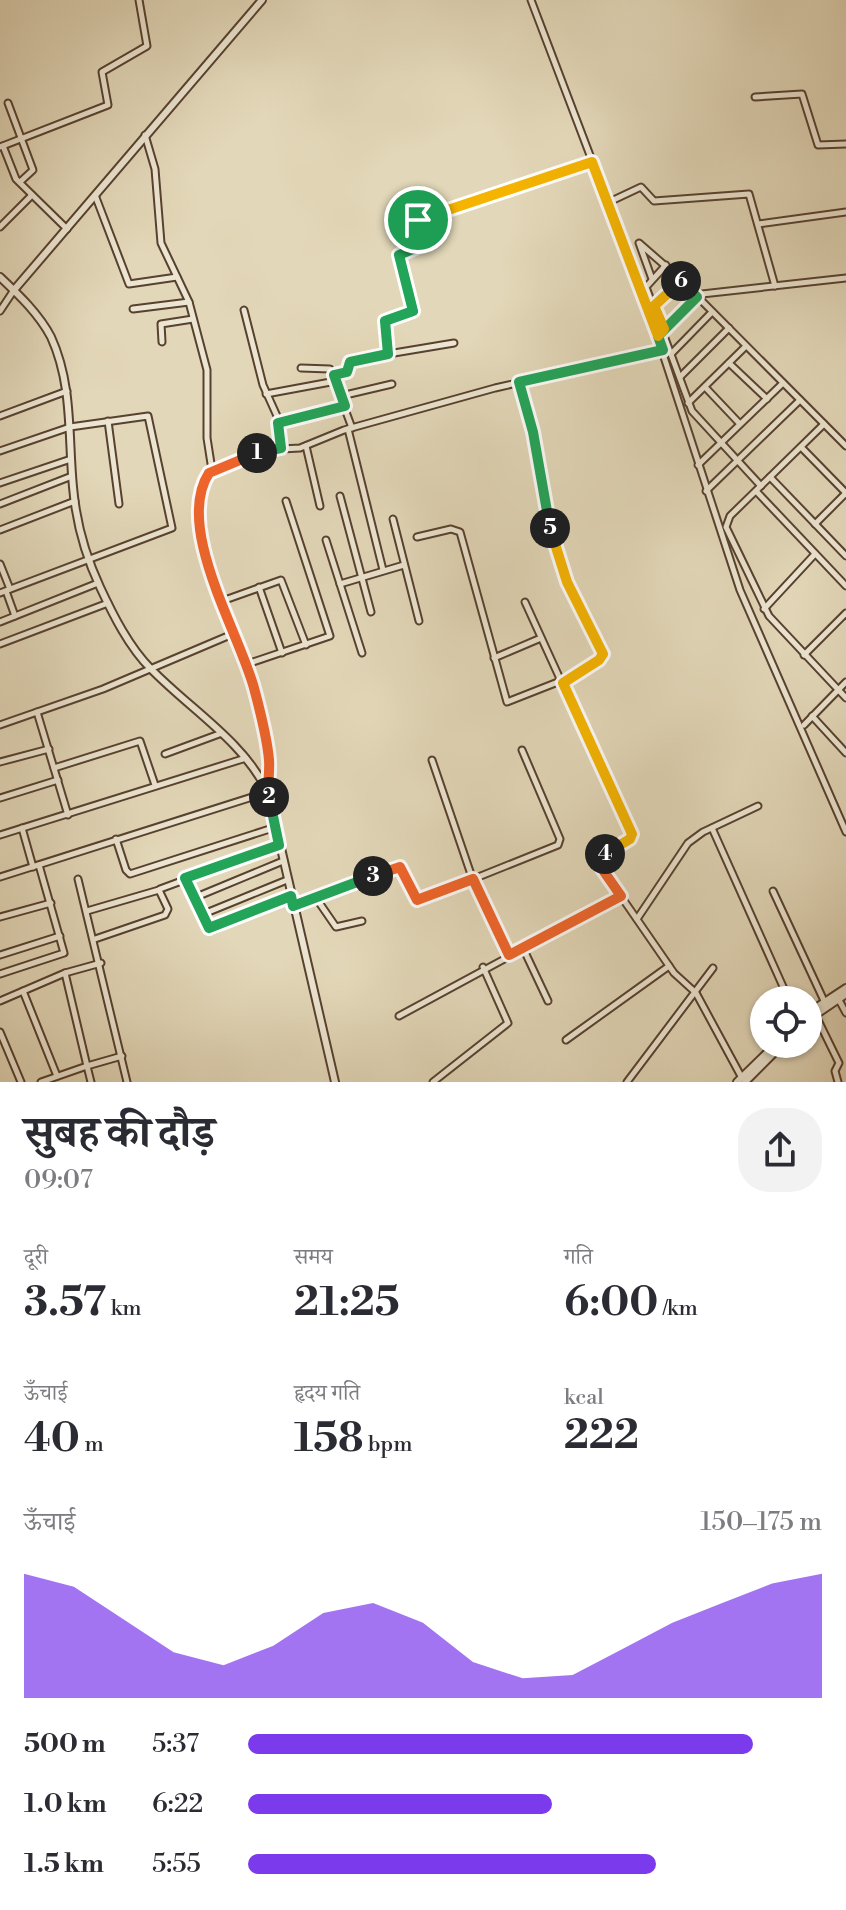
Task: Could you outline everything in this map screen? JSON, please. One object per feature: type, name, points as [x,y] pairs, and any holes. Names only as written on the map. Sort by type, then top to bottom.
[{"type":"street","points":[[67,229],[20,182],[2,146],[108,105],[100,73],[147,46],[139,0]]},
{"type":"street","points":[[0,311],[14,290],[262,0]]},
{"type":"street","points":[[531,0],[663,350],[706,491],[744,600],[846,832]]},
{"type":"street","points":[[755,97],[802,94],[818,145],[846,144]]},
{"type":"street","points":[[8,103],[33,170],[20,182]]},
{"type":"street","points":[[145,135],[155,169],[160,238],[189,302],[208,377],[207,438],[212,470]]},
{"type":"street","points":[[388,354],[385,321],[413,311],[399,255],[422,245],[419,218],[592,162]]},
{"type":"street","points":[[607,203],[643,187],[654,201],[747,193],[752,197],[775,286]]},
{"type":"street","points":[[0,227],[32,195]]},
{"type":"street","points":[[95,195],[130,285],[177,277]]},
{"type":"street","points":[[758,224],[846,212]]},
{"type":"street","points":[[652,279],[639,243],[666,265],[846,446]]},
{"type":"street","points":[[666,265],[646,286],[664,329],[688,403],[761,486]]},
{"type":"street","points":[[0,277],[14,290],[50,337],[67,391],[75,501],[88,560],[108,603],[150,668],[247,757],[268,792]]},
{"type":"street","points":[[658,336],[697,297],[846,278]]},
{"type":"street","points":[[654,306],[681,280]]},
{"type":"street","points":[[133,309],[189,302]]},
{"type":"street","points":[[244,310],[266,394],[278,423],[281,448]]},
{"type":"street","points":[[672,353],[712,312]]},
{"type":"street","points":[[162,342],[161,324],[193,319]]},
{"type":"street","points":[[680,377],[729,328]]},
{"type":"street","points":[[266,394],[335,378],[347,372],[352,360],[454,343]]},
{"type":"street","points":[[688,403],[746,346]]},
{"type":"street","points":[[334,1082],[268,792],[268,750],[247,664],[209,567],[200,516],[202,485],[212,470],[264,450],[306,446],[350,429],[519,382],[663,350]]},
{"type":"street","points":[[729,363],[767,399]]},
{"type":"street","points":[[301,368],[326,367],[335,378],[345,406],[383,570]]},
{"type":"street","points":[[417,537],[458,530],[509,703],[562,680],[599,660],[603,654],[561,569],[519,382]]},
{"type":"street","points":[[698,465],[783,383]]},
{"type":"street","points":[[341,396],[392,384]]},
{"type":"street","points":[[705,387],[741,424]]},
{"type":"street","points":[[0,416],[67,391]]},
{"type":"street","points":[[706,491],[800,400]]},
{"type":"street","points":[[278,423],[345,406]]},
{"type":"street","points":[[0,451],[70,427],[149,417],[172,528],[5,591]]},
{"type":"street","points":[[108,421],[119,504]]},
{"type":"street","points":[[824,424],[730,516],[726,527],[764,609],[846,698]]},
{"type":"street","points":[[306,446],[320,506]]},
{"type":"street","points":[[801,447],[846,493],[815,524]]},
{"type":"street","points":[[0,483],[71,459]]},
{"type":"street","points":[[0,504],[72,476]]},
{"type":"street","points":[[770,477],[846,556]]},
{"type":"street","points":[[756,491],[846,586]]},
{"type":"street","points":[[340,496],[371,612]]},
{"type":"street","points":[[0,530],[75,501]]},
{"type":"street","points":[[247,664],[330,635],[286,501]]},
{"type":"street","points":[[393,519],[419,621]]},
{"type":"street","points":[[326,540],[362,653]]},
{"type":"street","points":[[764,609],[815,554]]},
{"type":"street","points":[[0,564],[5,591],[15,616]]},
{"type":"street","points":[[340,584],[404,565]]},
{"type":"street","points":[[222,601],[283,581],[306,645]]},
{"type":"street","points":[[0,622],[98,583]]},
{"type":"street","points":[[259,587],[282,653]]},
{"type":"street","points":[[525,602],[632,834],[630,839],[598,861],[669,966],[696,993],[742,1081]]},
{"type":"street","points":[[0,644],[108,603]]},
{"type":"street","points":[[804,655],[846,613]]},
{"type":"street","points":[[0,725],[235,633]]},
{"type":"street","points":[[494,658],[541,638]]},
{"type":"street","points":[[804,725],[846,682]]},
{"type":"street","points":[[37,712],[68,815]]},
{"type":"street","points":[[812,716],[846,753]]},
{"type":"street","points":[[165,754],[222,733]]},
{"type":"street","points":[[54,768],[138,741],[143,745],[155,785]]},
{"type":"street","points":[[0,762],[49,749]]},
{"type":"street","points":[[293,906],[398,867],[417,900],[561,842],[522,750]]},
{"type":"street","points":[[0,835],[247,757]]},
{"type":"street","points":[[432,760],[473,879],[509,955]]},
{"type":"street","points":[[0,798],[58,780]]},
{"type":"street","points":[[0,877],[268,792]]},
{"type":"street","points":[[637,919],[684,848],[712,828],[758,806]]},
{"type":"street","points":[[116,839],[130,874],[276,827]]},
{"type":"street","points":[[0,974],[64,953],[51,903],[22,828]]},
{"type":"street","points":[[712,828],[783,986]]},
{"type":"street","points":[[87,911],[159,890],[279,845]]},
{"type":"street","points":[[197,901],[201,895],[283,861]]},
{"type":"street","points":[[185,878],[207,927],[213,930],[291,896]]},
{"type":"street","points":[[78,879],[101,963],[127,1082]]},
{"type":"street","points":[[201,911],[206,913],[287,880]]},
{"type":"street","points":[[95,939],[166,914],[168,909],[159,890]]},
{"type":"street","points":[[773,891],[825,1003]]},
{"type":"street","points":[[399,1016],[483,967],[621,896]]},
{"type":"street","points":[[316,898],[336,927],[362,921]]},
{"type":"street","points":[[0,917],[51,903]]},
{"type":"street","points":[[0,955],[60,936]]},
{"type":"street","points":[[523,948],[548,1001]]},
{"type":"street","points":[[0,1001],[65,973],[101,963]]},
{"type":"street","points":[[566,1040],[669,966]]},
{"type":"street","points":[[433,1082],[508,1023],[483,967]]},
{"type":"street","points":[[627,1082],[713,968]]},
{"type":"street","points":[[65,973],[91,1082]]},
{"type":"street","points":[[822,1006],[846,988]]},
{"type":"street","points":[[23,991],[54,1078]]},
{"type":"street","points":[[825,1003],[846,994]]},
{"type":"street","points":[[838,998],[846,1013]]},
{"type":"street","points":[[0,1032],[21,1082]]},
{"type":"street","points":[[822,1032],[839,1063],[835,1071],[838,1082]]},
{"type":"street","points":[[41,1082],[122,1056]]},
{"type":"street","points":[[742,1081],[763,1058]]},
{"type":"street","points":[[742,1081],[767,1058]]},
{"type":"route","points":[[418,220],[421,216],[592,162],[658,336],[664,329],[654,306],[681,280],[697,297],[658,336],[663,350],[519,382],[533,432],[550,528],[561,569],[603,654],[599,660],[565,678],[563,683],[590,736],[632,835],[598,861],[621,896],[509,955],[473,879],[417,900],[403,870],[398,867],[293,906],[291,896],[211,930],[185,878],[279,845],[268,792],[268,750],[254,686],[206,556],[200,516],[202,485],[206,476],[217,467],[264,450],[281,448],[278,423],[345,406],[334,375],[347,372],[352,360],[388,354],[385,321],[413,311],[399,255],[422,245],[418,220]]}]
